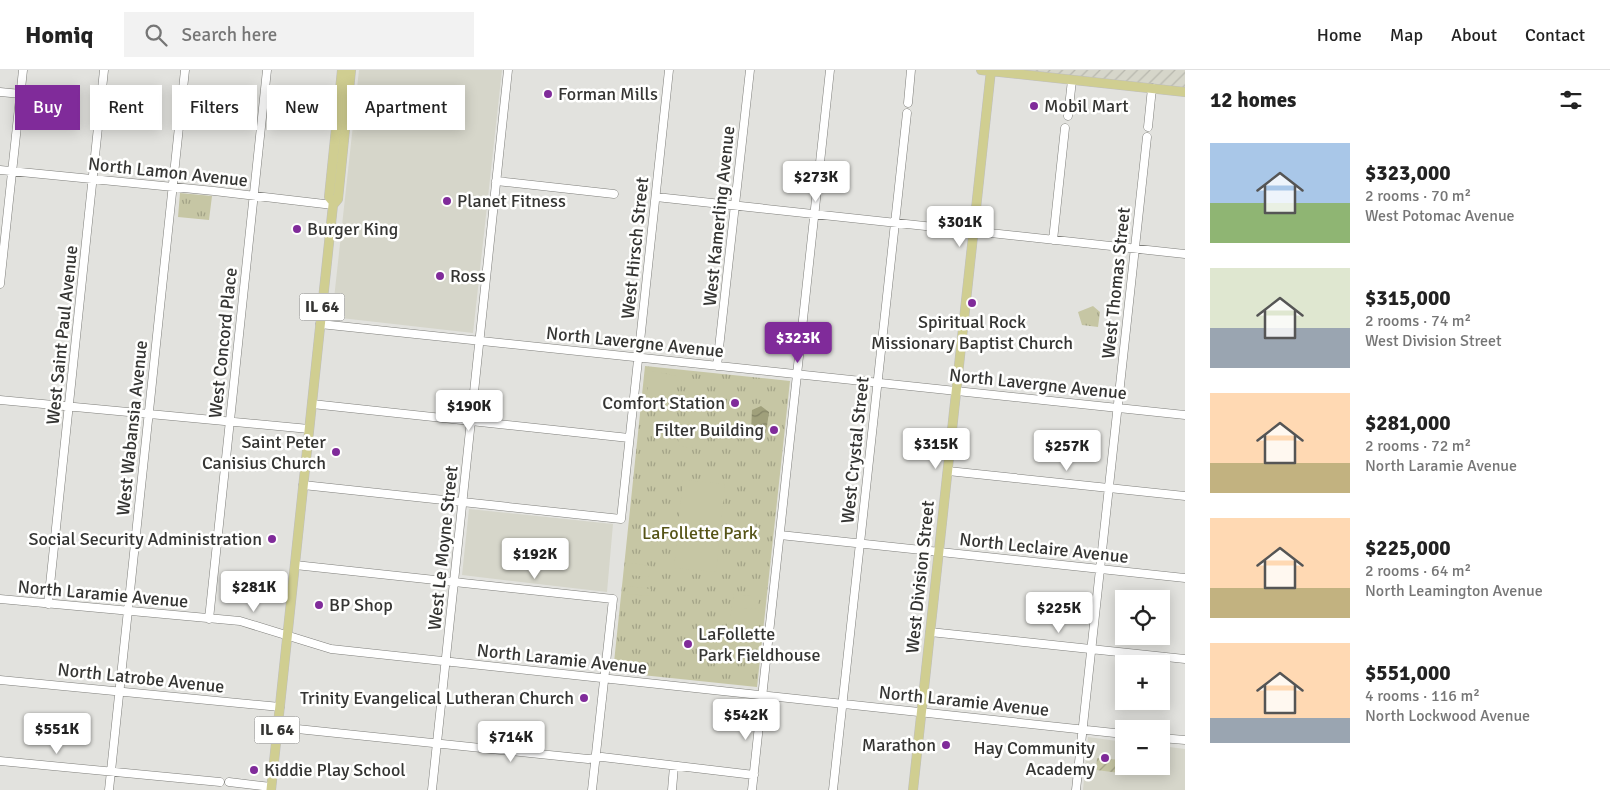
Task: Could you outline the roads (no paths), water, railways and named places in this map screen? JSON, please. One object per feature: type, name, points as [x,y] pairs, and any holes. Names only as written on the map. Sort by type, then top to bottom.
[{"type":"main road","name":"IL 64","points":[[271,788],[333,204],[329,197],[342,70]]},
{"type":"main road","name":"IL 64","points":[[333,204],[338,199],[351,70]]},
{"type":"main road","points":[[981,70],[1185,92]]},
{"type":"main road","name":"West Division Street","points":[[913,790],[991,70]]},
{"type":"street","points":[[22,85],[23,70]]},
{"type":"street","name":"West Saint Paul Avenue","points":[[48,604],[104,70]]},
{"type":"street","name":"West Wabansia Avenue","points":[[109,790],[185,70]]},
{"type":"street","name":"West Concord Place","points":[[209,619],[267,70]]},
{"type":"street","name":"West Le Moyne Street","points":[[432,790],[508,70]]},
{"type":"street","name":"West Hirsch Street","points":[[462,502],[621,519],[669,70]]},
{"type":"street","name":"West Kamerling Avenue","points":[[717,366],[750,70]]},
{"type":"street","points":[[752,790],[830,70]]},
{"type":"street","points":[[908,103],[911,70]]},
{"type":"street","points":[[1068,116],[1072,80]]},
{"type":"street","points":[[1148,127],[1152,88]]},
{"type":"street","points":[[0,92],[15,93]]},
{"type":"street","name":"West Crystal Street","points":[[833,790],[907,113]]},
{"type":"street","points":[[1053,240],[1065,128]]},
{"type":"street","points":[[0,284],[17,130]]},
{"type":"street","name":"West Thomas Street","points":[[1076,790],[1147,137]]},
{"type":"street","name":"North Lamon Avenue","points":[[0,170],[333,204]]},
{"type":"street","points":[[496,181],[614,194]]},
{"type":"street","points":[[656,197],[1185,254]]},
{"type":"street","name":"North Lavergne Avenue","points":[[320,324],[1185,415]]},
{"type":"street","points":[[0,400],[309,429]]},
{"type":"street","points":[[312,404],[629,438]]},
{"type":"street","points":[[948,471],[1185,496]]},
{"type":"street","points":[[303,485],[462,502]]},
{"type":"street","name":"North Leclaire Avenue","points":[[780,535],[1185,578]]},
{"type":"street","points":[[295,565],[613,600],[592,790]]},
{"type":"street","name":"North Laramie Avenue","points":[[0,599],[252,624],[324,648],[1115,733]]},
{"type":"street","points":[[930,632],[1185,659]]},
{"type":"street","name":"North Latrobe Avenue","points":[[0,680],[280,707]]},
{"type":"street","points":[[278,727],[754,774]]},
{"type":"street","points":[[1170,739],[1185,740]]},
{"type":"street","points":[[0,761],[220,782]]},
{"type":"street","points":[[672,790],[674,766]]},
{"type":"street","points":[[229,782],[271,788]]},
{"type":"water","points":[[761,406],[769,412],[766,433],[751,431],[752,410]]},
{"type":"place","name":"Forman Mills","points":[[548,94]]},
{"type":"place","name":"Mobil Mart","points":[[1034,106]]},
{"type":"place","name":"Planet Fitness","points":[[447,201]]},
{"type":"place","name":"Burger King","points":[[297,229]]},
{"type":"place","name":"Ross","points":[[440,276]]},
{"type":"place","name":"Spiritual Rock Missionary Baptist Church","points":[[972,303]]},
{"type":"place","name":"Comfort Station","points":[[735,403]]},
{"type":"place","name":"Filter Building","points":[[774,430]]},
{"type":"place","name":"Saint Peter Canisius Church","points":[[336,452]]},
{"type":"place","name":"Social Security Administration","points":[[272,539]]},
{"type":"place","name":"BP Shop","points":[[319,605]]},
{"type":"place","name":"LaFollette Park Fieldhouse","points":[[688,644]]},
{"type":"place","name":"Trinity Evangelical Lutheran Church","points":[[584,698]]},
{"type":"place","name":"Marathon","points":[[946,745]]},
{"type":"place","name":"Hay Community Academy","points":[[1105,758]]},
{"type":"place","name":"Kiddie Play School","points":[[254,770]]},
{"type":"park label","name":"LaFollette Park","points":[[700,533]]}]
